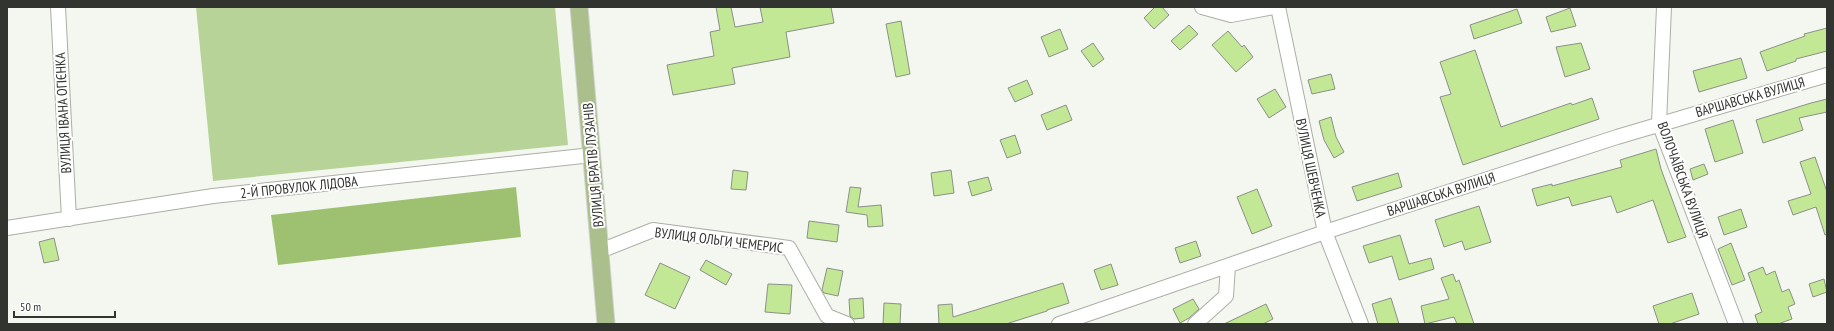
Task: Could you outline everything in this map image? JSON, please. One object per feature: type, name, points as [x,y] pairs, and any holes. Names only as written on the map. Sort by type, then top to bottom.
[{"type":"main road","name":"ВУЛИЦЯ БРАТІВ ЛУЗАНІВ","points":[[579,7],[606,324]]},
{"type":"street","name":"ВУЛИЦЯ ІВАНА ОГІЄНКА","points":[[58,7],[69,219]]},
{"type":"street","points":[[1202,7],[1231,15],[1274,7]]},
{"type":"street","name":"ВУЛИЦЯ ШЕВЧЕНКА","points":[[1278,7],[1325,232],[1361,324]]},
{"type":"street","name":"ВОЛОЧАЇВСЬКА ВУЛИЦЯ","points":[[1664,7],[1659,123],[1736,324]]},
{"type":"street","name":"ВАРШАВСЬКА ВУЛИЦЯ","points":[[1059,324],[1325,232],[1659,123],[1827,76]]},
{"type":"street","name":"2-Й ПРОВУЛОК ЛІДОВА","points":[[7,228],[213,196],[592,155]]},
{"type":"street","name":"ВУЛИЦЯ ОЛЬГИ ЧЕМЕРИС","points":[[600,252],[653,230],[789,248],[827,316],[847,324]]},
{"type":"street","points":[[1195,324],[1226,296],[1228,266]]},
{"type":"shaded area","points":[[196,7],[555,7],[568,145],[213,181]]},
{"type":"shaded area","points":[[516,187],[521,237],[278,265],[271,215]]},
{"type":"building","points":[[716,7],[731,7],[735,27],[763,22],[760,7],[831,7],[834,23],[786,32],[790,57],[732,68],[735,84],[673,95],[667,65],[714,56],[710,32],[720,30]]},
{"type":"building","points":[[1155,7],[1162,7],[1169,15],[1154,29],[1144,18]]},
{"type":"building","points":[[1570,8],[1576,26],[1551,32],[1546,17]]},
{"type":"building","points":[[1517,9],[1522,23],[1474,39],[1470,25]]},
{"type":"building","points":[[901,21],[910,74],[896,77],[886,24]]},
{"type":"building","points":[[1189,25],[1198,34],[1180,50],[1171,41]]},
{"type":"building","points":[[1827,28],[1827,51],[1796,59],[1796,61],[1767,71],[1760,52],[1805,36],[1804,34]]},
{"type":"building","points":[[1060,29],[1068,49],[1049,57],[1041,37]]},
{"type":"building","points":[[1228,31],[1242,47],[1244,45],[1253,57],[1236,72],[1212,45]]},
{"type":"building","points":[[1093,43],[1104,59],[1093,67],[1081,51]]},
{"type":"building","points":[[1581,43],[1590,69],[1565,77],[1556,47]]},
{"type":"building","points":[[1475,50],[1501,127],[1571,103],[1572,105],[1592,98],[1599,119],[1463,165],[1440,97],[1451,94],[1440,62]]},
{"type":"building","points":[[1741,58],[1747,78],[1699,92],[1693,71]]},
{"type":"building","points":[[1331,74],[1335,89],[1312,94],[1308,80]]},
{"type":"building","points":[[1027,80],[1033,94],[1015,102],[1008,88]]},
{"type":"building","points":[[1275,89],[1286,107],[1269,118],[1257,99]]},
{"type":"building","points":[[1827,99],[1827,112],[1799,118],[1803,130],[1763,143],[1756,120]]},
{"type":"building","points":[[1066,105],[1072,120],[1047,130],[1041,115]]},
{"type":"building","points":[[1331,117],[1336,137],[1344,152],[1334,158],[1324,140],[1319,121]]},
{"type":"building","points":[[1733,120],[1743,153],[1715,162],[1705,129]]},
{"type":"building","points":[[1015,135],[1021,153],[1007,158],[1000,140]]},
{"type":"building","points":[[1656,149],[1661,169],[1686,237],[1668,243],[1653,200],[1617,213],[1611,196],[1572,206],[1569,197],[1537,206],[1532,189],[1552,184],[1552,186],[1622,167],[1620,160]]},
{"type":"building","points":[[1815,157],[1827,192],[1827,234],[1825,235],[1816,207],[1793,215],[1788,201],[1811,194],[1800,162]]},
{"type":"building","points":[[1704,164],[1708,174],[1693,180],[1690,169]]},
{"type":"building","points":[[733,170],[748,172],[746,190],[731,189]]},
{"type":"building","points":[[951,170],[954,193],[934,196],[931,173]]},
{"type":"building","points":[[1398,173],[1402,187],[1357,201],[1352,187]]},
{"type":"building","points":[[988,177],[992,190],[972,196],[968,182]]},
{"type":"building","points":[[850,187],[861,188],[858,207],[881,205],[883,226],[868,227],[867,215],[846,212]]},
{"type":"building","points":[[1257,189],[1272,226],[1252,234],[1237,197]]},
{"type":"building","points":[[1479,206],[1491,242],[1465,250],[1462,241],[1444,247],[1435,220]]},
{"type":"building","points":[[1741,209],[1747,227],[1724,235],[1718,217]]},
{"type":"building","points":[[809,221],[839,225],[837,242],[807,238]]},
{"type":"building","points":[[1400,235],[1409,264],[1431,258],[1434,269],[1399,280],[1392,256],[1369,263],[1363,246]]},
{"type":"building","points":[[54,238],[59,260],[44,263],[39,242]]},
{"type":"building","points":[[1196,241],[1201,256],[1180,263],[1175,248]]},
{"type":"building","points":[[1731,243],[1745,280],[1732,285],[1718,249]]},
{"type":"building","points":[[706,260],[732,274],[726,285],[700,270]]},
{"type":"building","points":[[660,263],[690,277],[675,309],[645,295]]},
{"type":"building","points":[[1111,264],[1118,285],[1101,290],[1094,270]]},
{"type":"building","points":[[1763,267],[1766,275],[1775,271],[1782,292],[1789,289],[1795,304],[1788,307],[1792,319],[1778,324],[1758,324],[1755,315],[1762,312],[1748,273]]},
{"type":"building","points":[[827,268],[843,271],[838,296],[824,293],[822,290]]},
{"type":"building","points":[[1453,274],[1456,282],[1459,280],[1474,324],[1457,324],[1454,317],[1425,324],[1421,306],[1449,299],[1441,278]]},
{"type":"building","points":[[1824,279],[1827,292],[1813,297],[1809,284]]},
{"type":"building","points":[[1063,283],[1069,303],[1047,311],[1006,324],[939,324],[938,305],[952,304],[953,317]]},
{"type":"building","points":[[768,284],[792,285],[790,314],[765,312]]},
{"type":"building","points":[[1692,293],[1699,314],[1670,324],[1659,324],[1653,306]]},
{"type":"building","points":[[863,298],[864,318],[854,319],[850,316],[849,299]]},
{"type":"building","points":[[1391,298],[1399,324],[1378,324],[1372,304]]},
{"type":"building","points":[[1193,299],[1199,309],[1189,318],[1180,323],[1173,309]]},
{"type":"building","points":[[884,303],[901,304],[900,324],[883,324]]},
{"type":"building","points":[[1266,304],[1273,319],[1263,324],[1224,324]]}]
